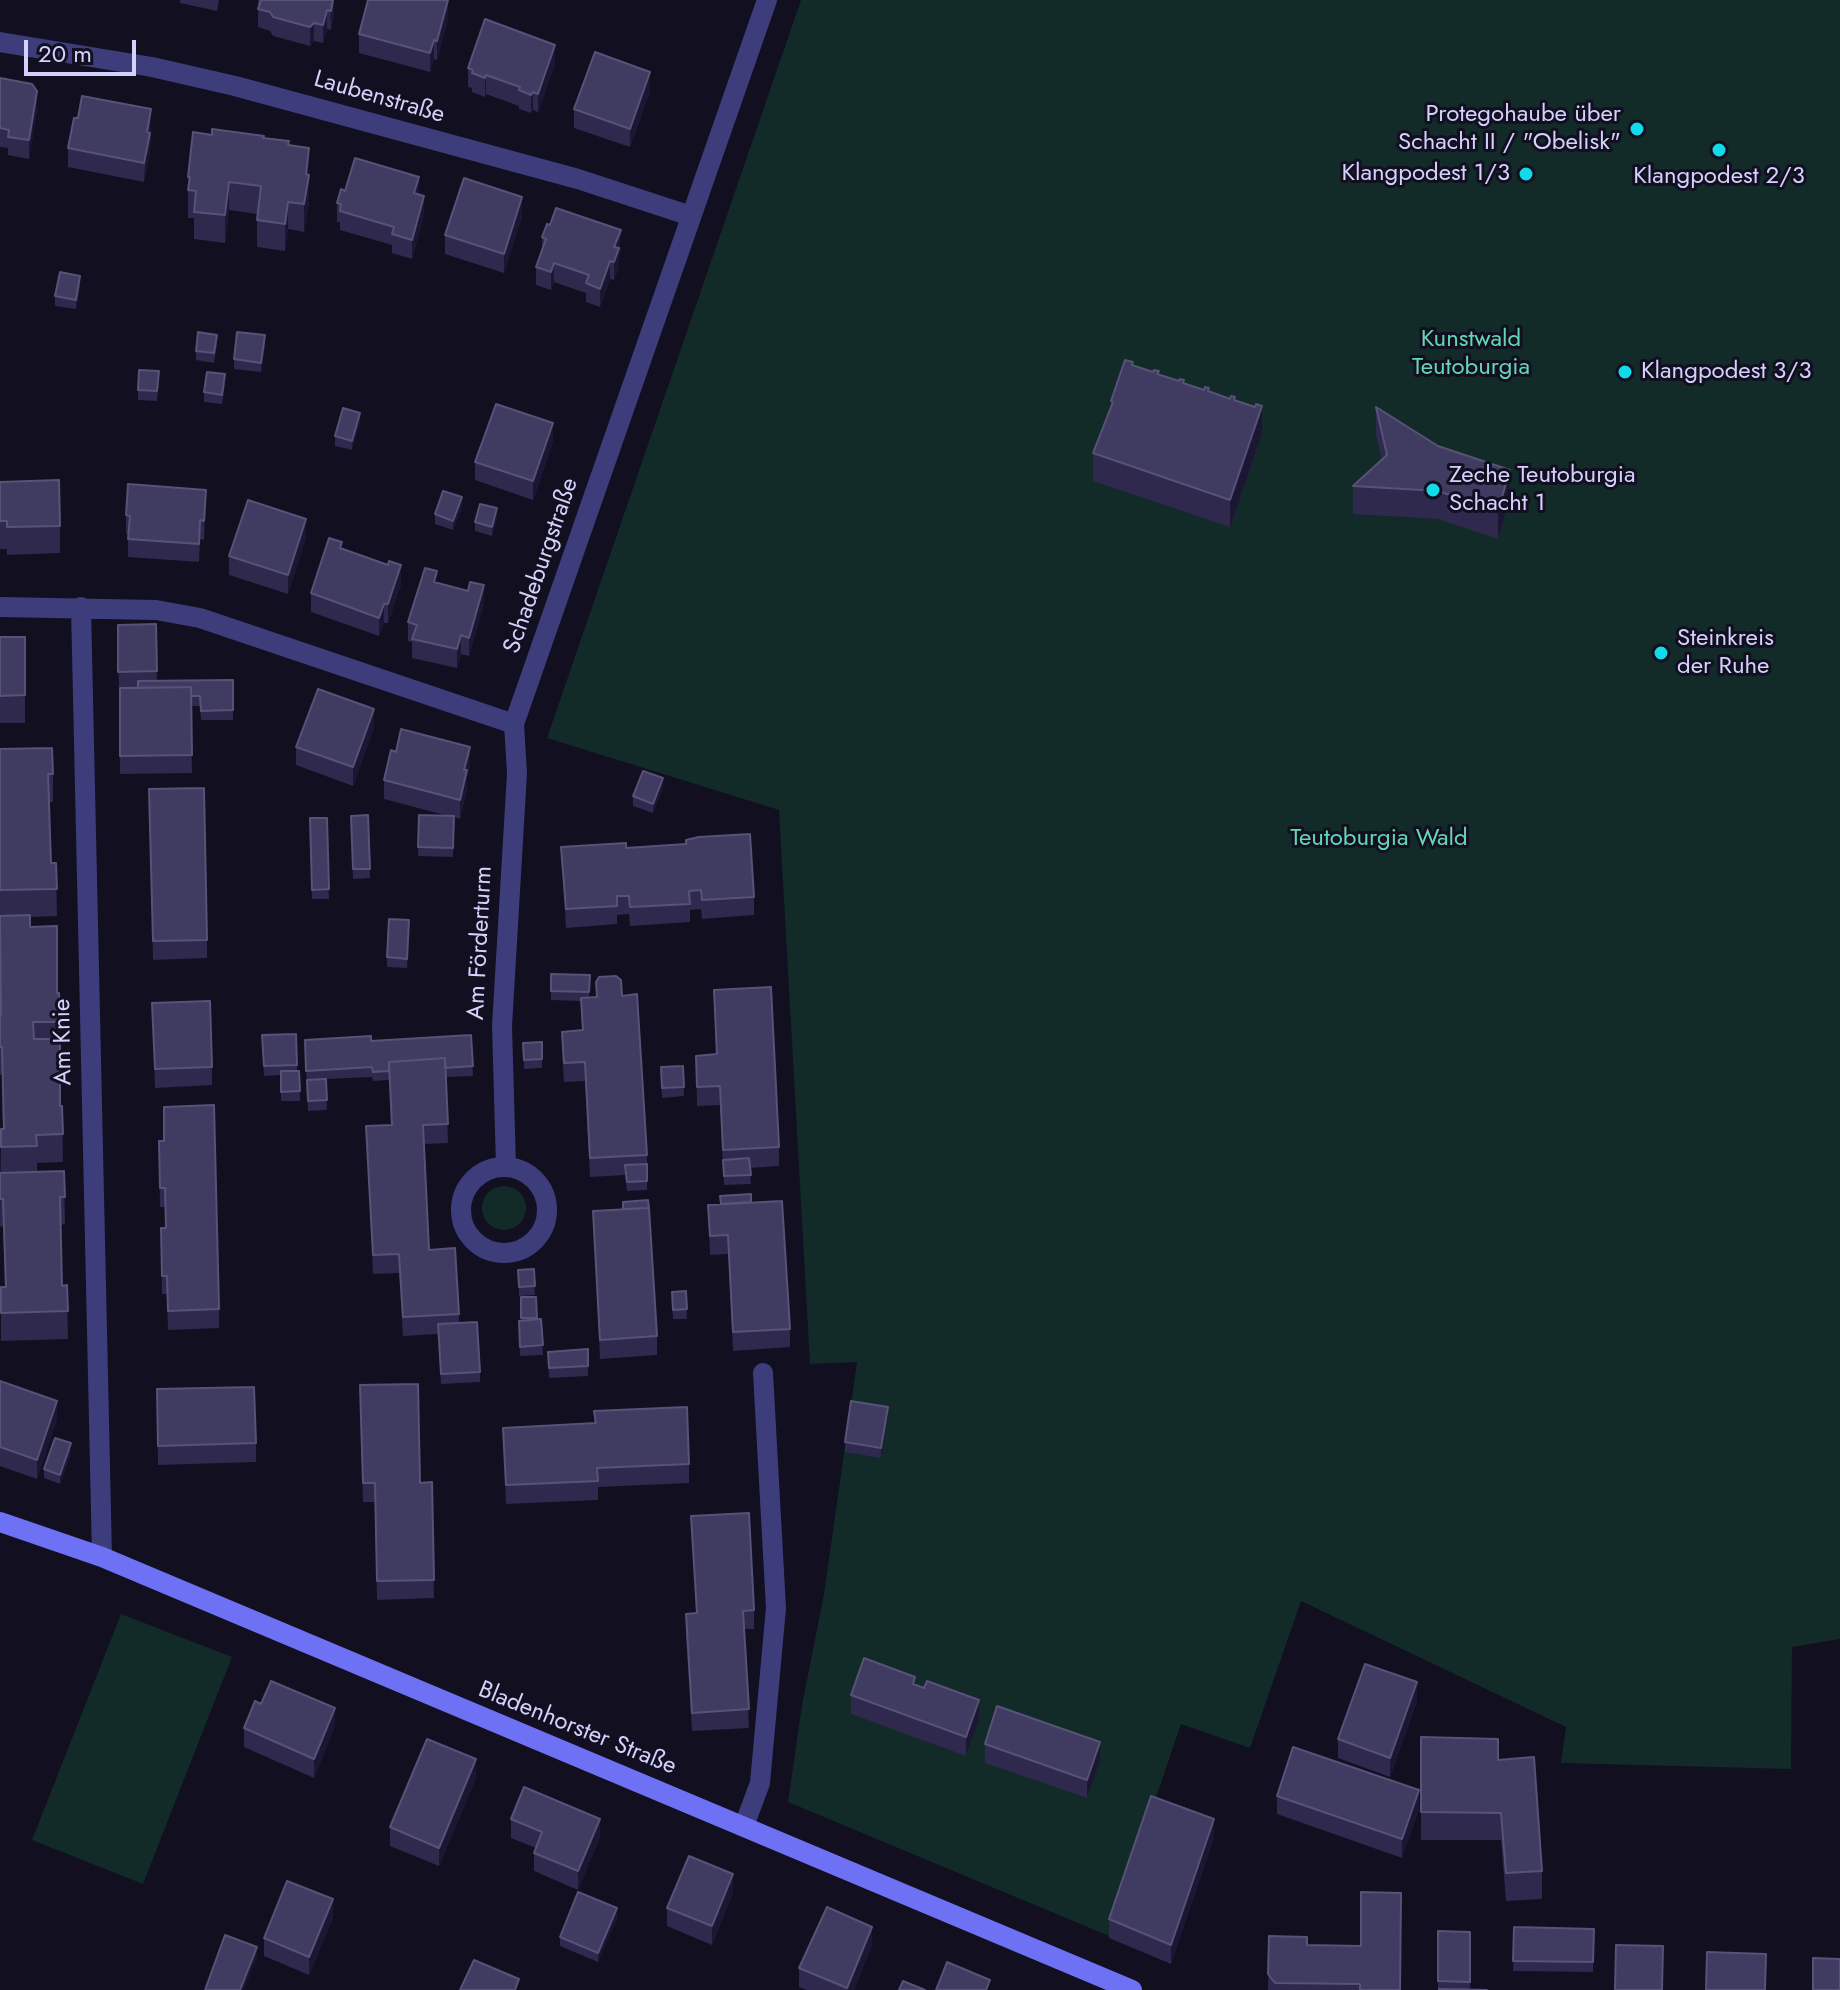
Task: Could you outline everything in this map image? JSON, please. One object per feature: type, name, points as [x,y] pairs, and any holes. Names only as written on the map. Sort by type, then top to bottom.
[{"type":"street","name":"Schadeburgstraße","points":[[514,724],[767,0]]},
{"type":"street","name":"Laubenstraße","points":[[0,42],[152,67],[235,86],[578,179],[691,216]]},
{"type":"street","points":[[0,607],[156,610],[200,618],[514,724]]},
{"type":"street","name":"Am Knie","points":[[81,607],[102,1557]]},
{"type":"street","name":"Am Förderturm","points":[[506,1166],[502,1013],[517,773],[514,724]]},
{"type":"street","points":[[506,1166],[518,1168],[539,1182],[548,1205],[547,1219],[532,1244],[519,1251],[505,1253],[479,1245],[469,1235],[461,1209],[463,1196],[480,1174],[506,1166]]},
{"type":"street","points":[[744,1826],[760,1783],[776,1608],[763,1373]]},
{"type":"street","name":"Bladenhorster Straße","points":[[0,1522],[102,1557],[1132,1990]]},
{"type":"green space","points":[[801,0],[1840,0],[1840,1639],[1792,1647],[1791,1769],[1561,1763],[1566,1727],[1301,1601],[1250,1748],[1181,1724],[1109,1936],[788,1802],[802,1705],[824,1594],[857,1362],[810,1364],[779,810],[547,738]]},
{"type":"green space","points":[[504,1186],[520,1192],[526,1208],[520,1224],[504,1230],[488,1224],[482,1208],[488,1192]]},
{"type":"green space","points":[[121,1614],[232,1657],[143,1884],[32,1840]]},
{"type":"building","points":[[261,0],[333,0],[323,25],[314,23],[310,27],[273,17],[270,12],[258,9]]},
{"type":"building","points":[[368,0],[448,0],[437,41],[434,40],[430,53],[359,34]]},
{"type":"building","points":[[485,19],[555,45],[538,94],[533,92],[531,95],[519,90],[520,87],[486,75],[485,78],[468,68]]},
{"type":"building","points":[[595,52],[650,72],[630,129],[574,109]]},
{"type":"building","points":[[0,78],[32,84],[37,91],[29,140],[8,137],[9,130],[0,128]]},
{"type":"building","points":[[82,96],[151,109],[144,163],[68,148]]},
{"type":"building","points":[[212,129],[264,136],[289,141],[288,145],[309,148],[306,174],[309,175],[304,204],[288,202],[285,224],[257,220],[261,186],[229,182],[225,215],[194,212],[196,191],[188,190],[193,132],[212,135]]},
{"type":"building","points":[[355,158],[419,177],[414,193],[424,196],[412,240],[392,234],[394,227],[340,211],[341,204],[337,203],[341,189],[345,191]]},
{"type":"building","points":[[464,178],[522,197],[504,254],[445,235]]},
{"type":"building","points":[[556,208],[621,230],[614,247],[619,248],[614,262],[610,261],[600,289],[586,283],[589,275],[554,263],[551,272],[536,267],[546,239],[542,237]]},
{"type":"building","points":[[60,272],[80,276],[76,300],[55,296]]},
{"type":"building","points":[[198,332],[217,335],[214,353],[196,351]]},
{"type":"building","points":[[237,332],[265,335],[261,363],[234,359]]},
{"type":"building","points":[[1125,360],[1204,390],[1205,387],[1209,388],[1208,391],[1230,399],[1231,396],[1255,407],[1256,404],[1262,406],[1230,500],[1093,453]]},
{"type":"building","points":[[139,370],[159,371],[157,391],[138,390]]},
{"type":"building","points":[[207,372],[225,374],[222,395],[204,392]]},
{"type":"building","points":[[496,404],[553,423],[533,481],[475,462]]},
{"type":"building","points":[[1376,407],[1438,446],[1510,470],[1498,511],[1438,491],[1353,486],[1387,455]]},
{"type":"building","points":[[343,408],[360,413],[352,441],[335,436]]},
{"type":"building","points":[[59,480],[60,526],[7,527],[7,521],[0,521],[0,482]]},
{"type":"building","points":[[128,484],[206,490],[199,544],[128,539]]},
{"type":"building","points":[[443,491],[462,497],[453,521],[435,514]]},
{"type":"building","points":[[248,500],[306,519],[288,575],[229,556]]},
{"type":"building","points":[[480,504],[497,508],[492,527],[475,522]]},
{"type":"building","points":[[329,538],[342,542],[340,548],[388,565],[389,561],[401,565],[388,604],[384,604],[379,618],[311,593]]},
{"type":"building","points":[[425,568],[437,571],[434,582],[468,591],[470,582],[484,585],[469,638],[461,635],[457,649],[412,639],[417,625],[408,622]]},
{"type":"building","points":[[156,624],[157,671],[118,672],[118,625]]},
{"type":"building","points":[[0,637],[25,637],[25,695],[0,696]]},
{"type":"building","points":[[233,680],[233,710],[201,711],[200,696],[191,696],[191,687],[138,688],[138,681]]},
{"type":"building","points":[[191,687],[192,755],[120,756],[120,688]]},
{"type":"building","points":[[318,689],[374,709],[353,767],[296,747]]},
{"type":"building","points":[[401,729],[470,747],[460,800],[384,780],[391,750],[396,752]]},
{"type":"building","points":[[52,748],[53,774],[48,774],[51,863],[56,863],[57,889],[0,890],[0,749]]},
{"type":"building","points":[[643,771],[663,778],[653,804],[633,796]]},
{"type":"building","points":[[204,788],[207,940],[153,941],[149,789]]},
{"type":"building","points":[[368,815],[370,869],[353,869],[351,816]]},
{"type":"building","points":[[419,815],[454,816],[453,848],[418,847]]},
{"type":"building","points":[[310,818],[327,818],[329,889],[312,890]]},
{"type":"building","points":[[750,834],[754,897],[702,900],[701,890],[689,891],[690,904],[630,907],[629,896],[617,896],[617,906],[566,909],[561,847],[626,843],[626,848],[686,844],[686,840],[699,837]]},
{"type":"building","points":[[30,915],[30,927],[57,926],[60,1022],[33,1022],[34,1039],[60,1039],[63,1134],[36,1135],[37,1146],[1,1147],[1,1129],[4,1129],[0,1047],[0,916]]},
{"type":"building","points":[[389,919],[409,920],[407,959],[387,957]]},
{"type":"building","points":[[551,974],[590,975],[589,992],[551,991]]},
{"type":"building","points":[[616,976],[621,980],[622,996],[637,994],[647,1155],[590,1158],[585,1062],[564,1063],[562,1032],[583,1030],[581,998],[597,997],[596,982],[599,977]]},
{"type":"building","points":[[771,987],[779,1147],[723,1150],[720,1086],[697,1087],[696,1056],[717,1054],[714,990]]},
{"type":"building","points":[[210,1001],[212,1067],[155,1069],[152,1003]]},
{"type":"building","points":[[296,1034],[297,1065],[264,1066],[262,1035]]},
{"type":"building","points":[[471,1035],[473,1066],[445,1068],[445,1058],[389,1062],[389,1071],[373,1072],[372,1067],[306,1071],[305,1040],[371,1036],[371,1041]]},
{"type":"building","points":[[542,1042],[542,1059],[524,1060],[523,1043]]},
{"type":"building","points":[[445,1058],[448,1124],[423,1125],[429,1250],[455,1248],[459,1314],[403,1317],[399,1254],[373,1255],[366,1126],[392,1125],[389,1062]]},
{"type":"building","points":[[683,1066],[684,1087],[662,1088],[661,1067]]},
{"type":"building","points":[[281,1071],[299,1071],[300,1091],[281,1092]]},
{"type":"building","points":[[326,1079],[327,1100],[308,1101],[307,1080]]},
{"type":"building","points":[[214,1105],[219,1309],[168,1311],[167,1276],[162,1276],[161,1228],[166,1228],[165,1188],[160,1188],[159,1141],[164,1141],[164,1107]]},
{"type":"building","points":[[749,1158],[751,1175],[724,1176],[723,1160]]},
{"type":"building","points":[[647,1164],[647,1181],[627,1182],[625,1165]]},
{"type":"building","points":[[64,1171],[65,1197],[60,1197],[62,1286],[67,1285],[68,1311],[1,1313],[1,1287],[6,1287],[0,1173]]},
{"type":"building","points":[[751,1194],[751,1202],[721,1204],[720,1196]]},
{"type":"building","points":[[648,1200],[649,1208],[623,1209],[623,1202]]},
{"type":"building","points":[[782,1201],[790,1329],[733,1332],[728,1235],[710,1236],[708,1205]]},
{"type":"building","points":[[649,1208],[657,1336],[600,1340],[593,1211]]},
{"type":"building","points":[[534,1269],[535,1286],[519,1287],[518,1270]]},
{"type":"building","points":[[686,1291],[687,1309],[673,1310],[672,1292]]},
{"type":"building","points":[[521,1297],[536,1297],[537,1318],[521,1318]]},
{"type":"building","points":[[541,1319],[543,1345],[520,1347],[519,1321]]},
{"type":"building","points":[[477,1322],[480,1372],[441,1374],[438,1324]]},
{"type":"building","points":[[588,1349],[588,1366],[549,1368],[548,1352]]},
{"type":"building","points":[[0,1381],[57,1401],[37,1460],[0,1447]]},
{"type":"building","points":[[418,1384],[420,1483],[432,1482],[434,1580],[377,1581],[375,1483],[363,1483],[360,1385]]},
{"type":"building","points":[[254,1387],[256,1443],[158,1446],[157,1389]]},
{"type":"building","points":[[851,1401],[888,1407],[881,1448],[845,1442]]},
{"type":"building","points":[[687,1407],[689,1464],[597,1468],[598,1481],[506,1485],[503,1428],[596,1423],[594,1411]]},
{"type":"building","points":[[55,1438],[71,1443],[60,1475],[44,1469]]},
{"type":"building","points":[[749,1513],[754,1610],[743,1611],[749,1709],[692,1713],[686,1614],[697,1613],[691,1516]]},
{"type":"building","points":[[864,1658],[915,1677],[913,1684],[924,1688],[927,1681],[979,1700],[966,1737],[851,1695]]},
{"type":"building","points":[[1365,1664],[1417,1682],[1390,1758],[1338,1739]]},
{"type":"building","points":[[271,1681],[335,1708],[314,1759],[244,1728],[255,1701],[261,1704]]},
{"type":"building","points":[[997,1706],[1100,1742],[1087,1780],[985,1744]]},
{"type":"building","points":[[1421,1737],[1498,1739],[1498,1760],[1534,1757],[1542,1871],[1506,1873],[1501,1813],[1421,1812]]},
{"type":"building","points":[[427,1739],[476,1759],[439,1848],[390,1827]]},
{"type":"building","points":[[1293,1747],[1419,1790],[1402,1839],[1277,1796]]},
{"type":"building","points":[[524,1787],[600,1819],[578,1871],[534,1853],[542,1832],[511,1819]]},
{"type":"building","points":[[1151,1796],[1214,1819],[1171,1945],[1109,1919]]},
{"type":"building","points":[[689,1856],[733,1874],[712,1926],[667,1908]]},
{"type":"building","points":[[287,1881],[333,1899],[309,1957],[264,1938]]},
{"type":"building","points":[[578,1892],[617,1908],[598,1953],[560,1937]]},
{"type":"building","points":[[1361,1892],[1401,1893],[1400,1990],[1360,1990],[1360,1984],[1275,1983],[1268,1974],[1269,1936],[1307,1937],[1307,1945],[1361,1946]]},
{"type":"building","points":[[827,1907],[872,1927],[847,1988],[799,1968]]},
{"type":"building","points":[[1514,1927],[1594,1929],[1593,1962],[1513,1961]]},
{"type":"building","points":[[1438,1931],[1470,1932],[1470,1982],[1438,1981]]},
{"type":"building","points":[[225,1935],[257,1947],[240,1990],[205,1990]]},
{"type":"building","points":[[1616,1945],[1663,1946],[1662,1990],[1615,1990]]},
{"type":"building","points":[[1707,1952],[1766,1954],[1765,1990],[1706,1990]]},
{"type":"building","points":[[1813,1958],[1840,1959],[1840,1990],[1813,1990]]},
{"type":"building","points":[[474,1960],[519,1979],[515,1990],[460,1990]]},
{"type":"building","points":[[947,1962],[990,1980],[986,1990],[936,1990]]},
{"type":"building","points":[[903,1981],[925,1990],[899,1990]]},
{"type":"place","name":"Protegohaube über Schacht II / \"Obelisk\"","points":[[1637,129]]},
{"type":"place","name":"Klangpodest 2/3","points":[[1719,150]]},
{"type":"place","name":"Klangpodest 1/3","points":[[1526,174]]},
{"type":"place","name":"Klangpodest 3/3","points":[[1625,372]]},
{"type":"place","name":"Zeche Teutoburgia Schacht 1","points":[[1433,490]]},
{"type":"place","name":"Steinkreis der Ruhe","points":[[1661,653]]},
{"type":"park label","name":"Kunstwald Teutoburgia","points":[[1471,354]]},
{"type":"park label","name":"Teutoburgia Wald","points":[[1379,839]]}]
